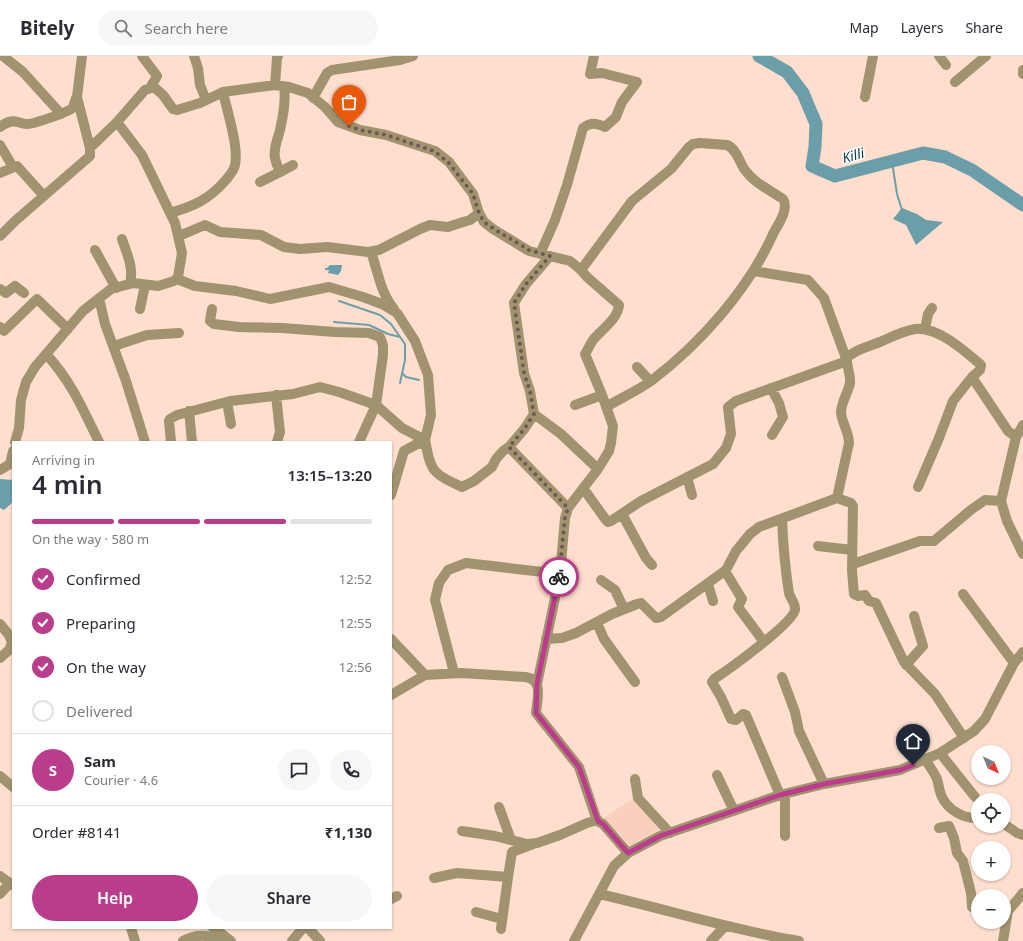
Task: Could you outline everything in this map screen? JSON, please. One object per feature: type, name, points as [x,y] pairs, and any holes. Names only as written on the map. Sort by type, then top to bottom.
[{"type":"street","points":[[3,56],[23,72],[61,114]]},
{"type":"street","points":[[0,127],[7,122],[12,121],[31,124],[74,108],[73,107],[77,97],[82,56]]},
{"type":"street","points":[[142,56],[157,76],[150,88]]},
{"type":"street","points":[[194,56],[198,68],[200,85],[206,100]]},
{"type":"street","points":[[313,98],[326,73],[332,70],[400,60],[413,56]]},
{"type":"street","points":[[371,252],[388,302],[415,340],[428,375],[431,415],[425,442],[428,459],[438,476],[462,488],[484,475],[492,467],[496,459],[509,447],[525,428],[534,414],[530,391],[524,373],[514,303],[545,255],[583,128],[588,124],[596,123],[605,127],[616,117],[622,102],[637,82],[602,73],[590,74],[594,56]]},
{"type":"street","points":[[866,97],[873,56]]},
{"type":"street","points":[[939,56],[946,65]]},
{"type":"street","points":[[955,82],[986,56]]},
{"type":"street","points":[[277,57],[279,86],[286,95],[274,157],[280,172]]},
{"type":"street","points":[[90,148],[117,122],[145,90],[154,87],[173,109],[177,110],[206,100],[223,92],[279,86],[308,94],[325,107],[338,122],[360,130],[386,135],[434,151],[448,162],[473,194],[479,213],[484,222],[520,246],[545,255],[570,261],[619,305],[619,309],[612,320],[593,341],[586,354],[613,426],[611,443],[609,451],[598,469],[568,508],[565,518],[560,574],[537,684],[536,713],[579,767],[598,820],[628,853]]},
{"type":"street","points":[[170,213],[197,204],[209,197],[231,174],[235,166],[236,149],[223,92]]},
{"type":"street","points":[[0,236],[15,221],[91,155],[77,97]]},
{"type":"street","points":[[15,441],[19,428],[22,400],[26,382],[35,367],[83,311],[111,289],[130,284],[158,286],[168,284],[177,279],[179,274],[182,253],[175,223],[142,155],[117,122]]},
{"type":"street","points":[[581,270],[632,201],[672,170],[689,147],[693,144],[700,143],[727,145],[731,147],[745,170],[753,179],[782,199],[784,202],[785,210],[766,250],[754,271],[733,300],[688,350],[650,381],[606,407]]},
{"type":"street","points":[[0,146],[13,167]]},
{"type":"street","points":[[260,182],[293,165]]},
{"type":"street","points":[[0,173],[17,166],[44,196]]},
{"type":"street","points":[[178,236],[205,226],[220,232],[261,235],[279,245],[291,248],[328,246],[371,252],[379,250],[430,225],[448,227],[470,220],[479,213]]},
{"type":"street","points":[[122,239],[131,265],[132,276],[130,284]]},
{"type":"street","points":[[95,250],[116,288]]},
{"type":"street","points":[[754,271],[808,280],[824,298],[847,361],[850,380],[841,410],[849,436],[849,443],[837,498]]},
{"type":"street","points":[[177,279],[195,286],[236,291],[270,299],[329,287],[382,304],[397,313]]},
{"type":"street","points":[[140,309],[145,285]]},
{"type":"street","points":[[2,294],[14,286],[24,293]]},
{"type":"street","points":[[98,298],[105,324],[131,394],[146,441]]},
{"type":"street","points":[[0,328],[4,331],[37,299],[68,329]]},
{"type":"street","points":[[925,329],[928,314],[932,308]]},
{"type":"street","points":[[212,309],[210,321],[214,324],[238,327],[368,333],[380,337],[383,344],[383,355],[376,405],[359,441]]},
{"type":"street","points":[[847,361],[850,354],[874,344],[906,331],[925,329],[942,335],[981,365],[980,370],[972,377],[953,401],[918,486]]},
{"type":"street","points":[[114,346],[147,335],[179,333]]},
{"type":"street","points":[[46,354],[56,364],[73,388],[99,441]]},
{"type":"street","points":[[582,488],[606,520],[610,522],[641,501],[713,464],[726,448],[731,434],[728,408],[736,401],[847,361]]},
{"type":"street","points":[[636,367],[650,381]]},
{"type":"street","points":[[972,377],[1008,431],[1016,439],[1023,450]]},
{"type":"street","points":[[170,441],[168,424],[170,419],[189,412],[227,402],[293,394],[320,387],[376,405],[402,428],[425,442]]},
{"type":"street","points":[[771,388],[780,403],[783,418],[772,435]]},
{"type":"street","points":[[276,395],[280,432],[277,441]]},
{"type":"street","points":[[575,405],[602,395]]},
{"type":"street","points":[[227,402],[231,424]]},
{"type":"street","points":[[189,412],[192,441]]},
{"type":"street","points":[[534,414],[561,434],[598,469]]},
{"type":"street","points":[[1023,425],[1016,439],[1001,501],[1023,554]]},
{"type":"street","points":[[392,492],[404,451],[417,444],[425,442]]},
{"type":"street","points":[[509,447],[568,508]]},
{"type":"street","points":[[0,470],[10,464],[12,455]]},
{"type":"street","points":[[687,477],[692,495]]},
{"type":"street","points":[[546,639],[562,638],[597,624],[612,614],[641,603],[656,618],[661,617],[725,571],[736,551],[750,534],[759,527],[837,498],[852,504],[854,594],[858,596],[865,595],[869,601],[876,603],[906,665],[935,694],[964,738]]},
{"type":"street","points":[[853,564],[920,541],[934,541],[985,500],[1001,501]]},
{"type":"street","points":[[622,514],[646,558],[652,565]]},
{"type":"street","points":[[782,519],[784,558],[789,584],[789,594],[795,609],[793,614],[764,642],[712,682],[731,719],[735,720],[743,714],[746,715],[782,795],[785,836]]},
{"type":"street","points":[[818,546],[852,550]]},
{"type":"street","points":[[454,674],[435,600],[439,583],[448,570],[466,563],[560,574]]},
{"type":"street","points":[[725,571],[742,599],[738,607],[764,642]]},
{"type":"street","points":[[601,580],[615,590],[624,609]]},
{"type":"street","points":[[708,584],[713,601]]},
{"type":"street","points":[[963,594],[1014,663]]},
{"type":"street","points":[[906,665],[923,646],[914,616]]},
{"type":"street","points":[[0,624],[12,641]]},
{"type":"street","points":[[597,624],[604,639],[635,682]]},
{"type":"street","points":[[392,640],[425,675]]},
{"type":"street","points":[[0,658],[9,650],[12,645]]},
{"type":"street","points":[[574,941],[614,866],[628,853],[660,836],[782,795],[824,784],[900,770],[940,753],[974,731],[985,719],[1014,663],[1023,652]]},
{"type":"street","points":[[392,694],[425,675],[454,674],[530,678],[537,684]]},
{"type":"street","points":[[782,677],[795,712],[799,732],[824,784]]},
{"type":"street","points":[[940,753],[972,793]]},
{"type":"street","points":[[926,760],[937,778],[942,797],[947,805],[964,816],[971,817]]},
{"type":"street","points":[[717,775],[734,811]]},
{"type":"street","points":[[0,776],[12,786]]},
{"type":"street","points":[[635,779],[638,798],[670,833]]},
{"type":"street","points":[[499,806],[511,840]]},
{"type":"street","points":[[501,929],[512,852],[598,820]]},
{"type":"street","points":[[939,828],[949,826],[954,838],[957,853],[963,861],[971,893]]},
{"type":"street","points":[[1011,829],[1023,835]]},
{"type":"street","points":[[462,831],[495,836],[527,844],[535,843]]},
{"type":"street","points":[[434,878],[457,874],[508,877]]},
{"type":"street","points":[[0,876],[12,884],[0,894]]},
{"type":"street","points":[[1011,906],[1023,893]]},
{"type":"street","points":[[599,894],[648,905],[762,935],[799,941]]},
{"type":"street","points":[[476,912],[502,919]]},
{"type":"street","points":[[711,941],[725,926]]},
{"type":"street","points":[[131,929],[135,941]]},
{"type":"street","points":[[215,929],[231,941]]},
{"type":"street","points":[[292,941],[308,929]]},
{"type":"street","points":[[310,929],[320,941]]},
{"type":"street","points":[[1003,941],[1004,929]]},
{"type":"street","points":[[183,941],[190,938],[206,936],[212,936],[220,941]]},
{"type":"shaded area","points":[[642,796],[660,828],[630,845],[604,818],[632,799]]},
{"type":"water","points":[[902,208],[917,214],[926,220],[943,222],[916,245],[906,225],[893,219]]},
{"type":"water","points":[[330,265],[342,265],[341,271],[338,275],[328,273],[329,270],[325,270],[325,268]]},
{"type":"water","points":[[0,479],[12,480],[12,503],[4,510],[0,508]]},
{"type":"waterway","name":"Killi","points":[[759,56],[787,72],[803,93],[816,124],[812,166],[835,176],[923,153],[945,157],[972,170],[1023,205]]},
{"type":"waterway","points":[[892,162],[897,194],[902,210]]},
{"type":"waterway","points":[[339,301],[380,315],[391,324],[405,344],[405,360],[400,383]]},
{"type":"waterway","points":[[334,322],[369,325],[388,334],[400,337]]},
{"type":"waterway","points":[[402,373],[406,377],[419,380]]},
{"type":"way so far","points":[[349,126],[360,130],[386,135],[434,151],[443,156],[473,194],[479,213],[484,222],[520,246],[540,254],[550,256],[526,284],[514,303],[513,308],[524,373],[530,391],[534,414],[518,438],[509,447],[568,508],[565,518],[559,577]]},
{"type":"route","points":[[559,577],[537,684],[536,713],[579,767],[598,821],[603,824],[628,853],[660,836],[780,795],[824,784],[900,770],[913,765]]}]
